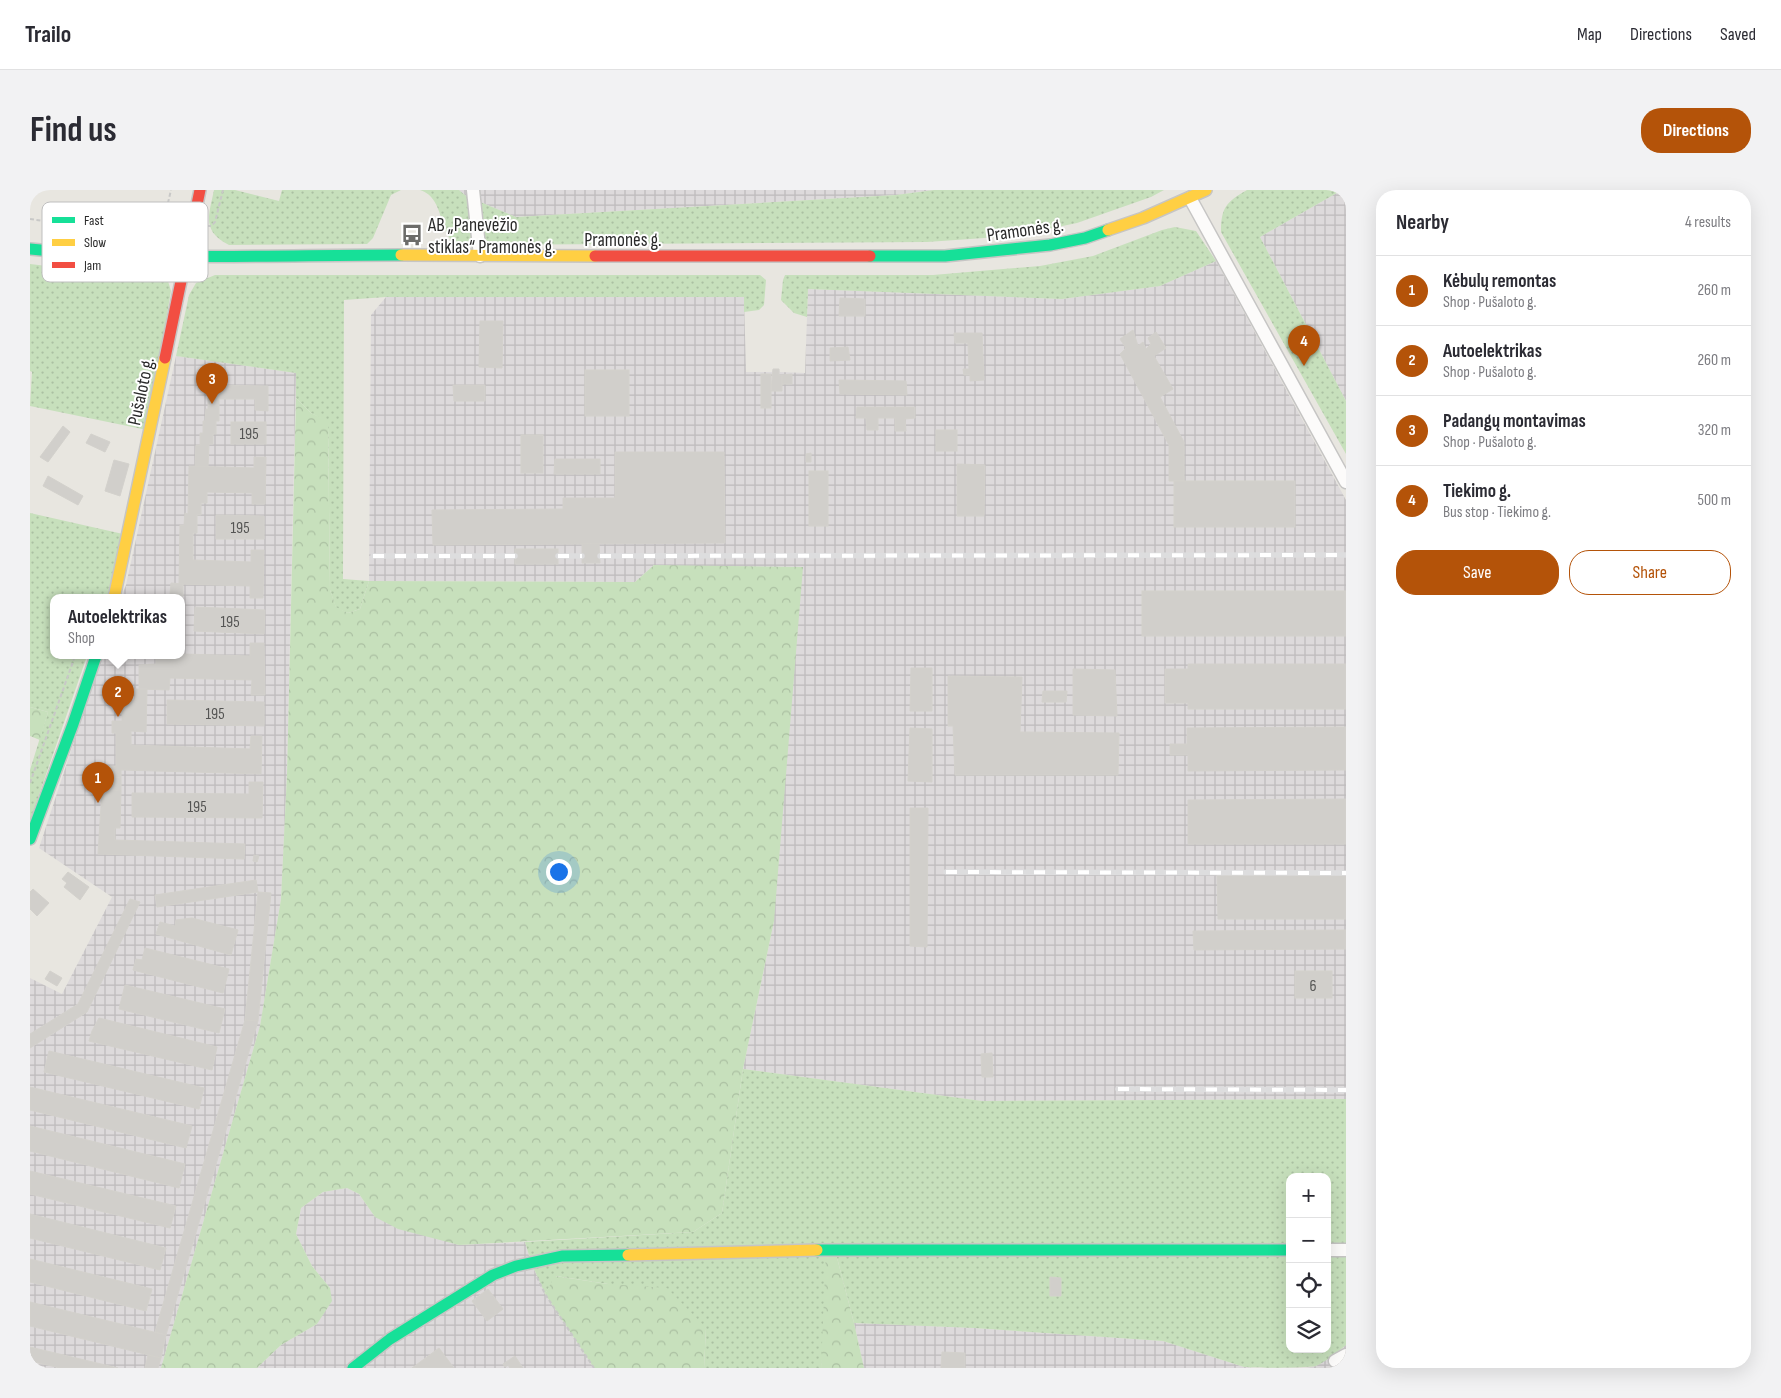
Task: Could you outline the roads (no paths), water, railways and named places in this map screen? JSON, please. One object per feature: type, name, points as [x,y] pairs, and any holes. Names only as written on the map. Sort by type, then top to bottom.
[{"type":"main road","name":"Pramonės g.","points":[[208,257],[312,255],[945,256],[1050,245],[1085,238],[1143,218],[1206,190]]},
{"type":"main road","name":"Pušaloto g.","points":[[115,594],[181,282]]},
{"type":"main road","points":[[30,839],[95,659]]},
{"type":"main road","points":[[353,1368],[390,1340],[492,1275],[531,1262],[562,1256],[835,1250],[1286,1250]]},
{"type":"street","points":[[473,190],[480,256]]},
{"type":"street","points":[[1190,198],[1346,482]]},
{"type":"street","points":[[1331,1250],[1346,1250]]},
{"type":"railway","points":[[600,556],[1346,555]]},
{"type":"railway","points":[[373,556],[515,556]]},
{"type":"railway","points":[[558,556],[582,556]]},
{"type":"railway","points":[[946,872],[1346,873]]},
{"type":"railway","points":[[1118,1089],[1346,1090]]},
{"type":"place","name":"AB „Panevėžio stiklas“ Pramonės g.","points":[[412,235]]},
{"type":"place","name":"Tiekimo g.","points":[[1304,366]]},
{"type":"place","name":"Padangų montavimas","points":[[212,404]]},
{"type":"place","name":"Autoelektrikas","points":[[118,717]]},
{"type":"place","name":"Kėbulų remontas","points":[[98,803]]}]
